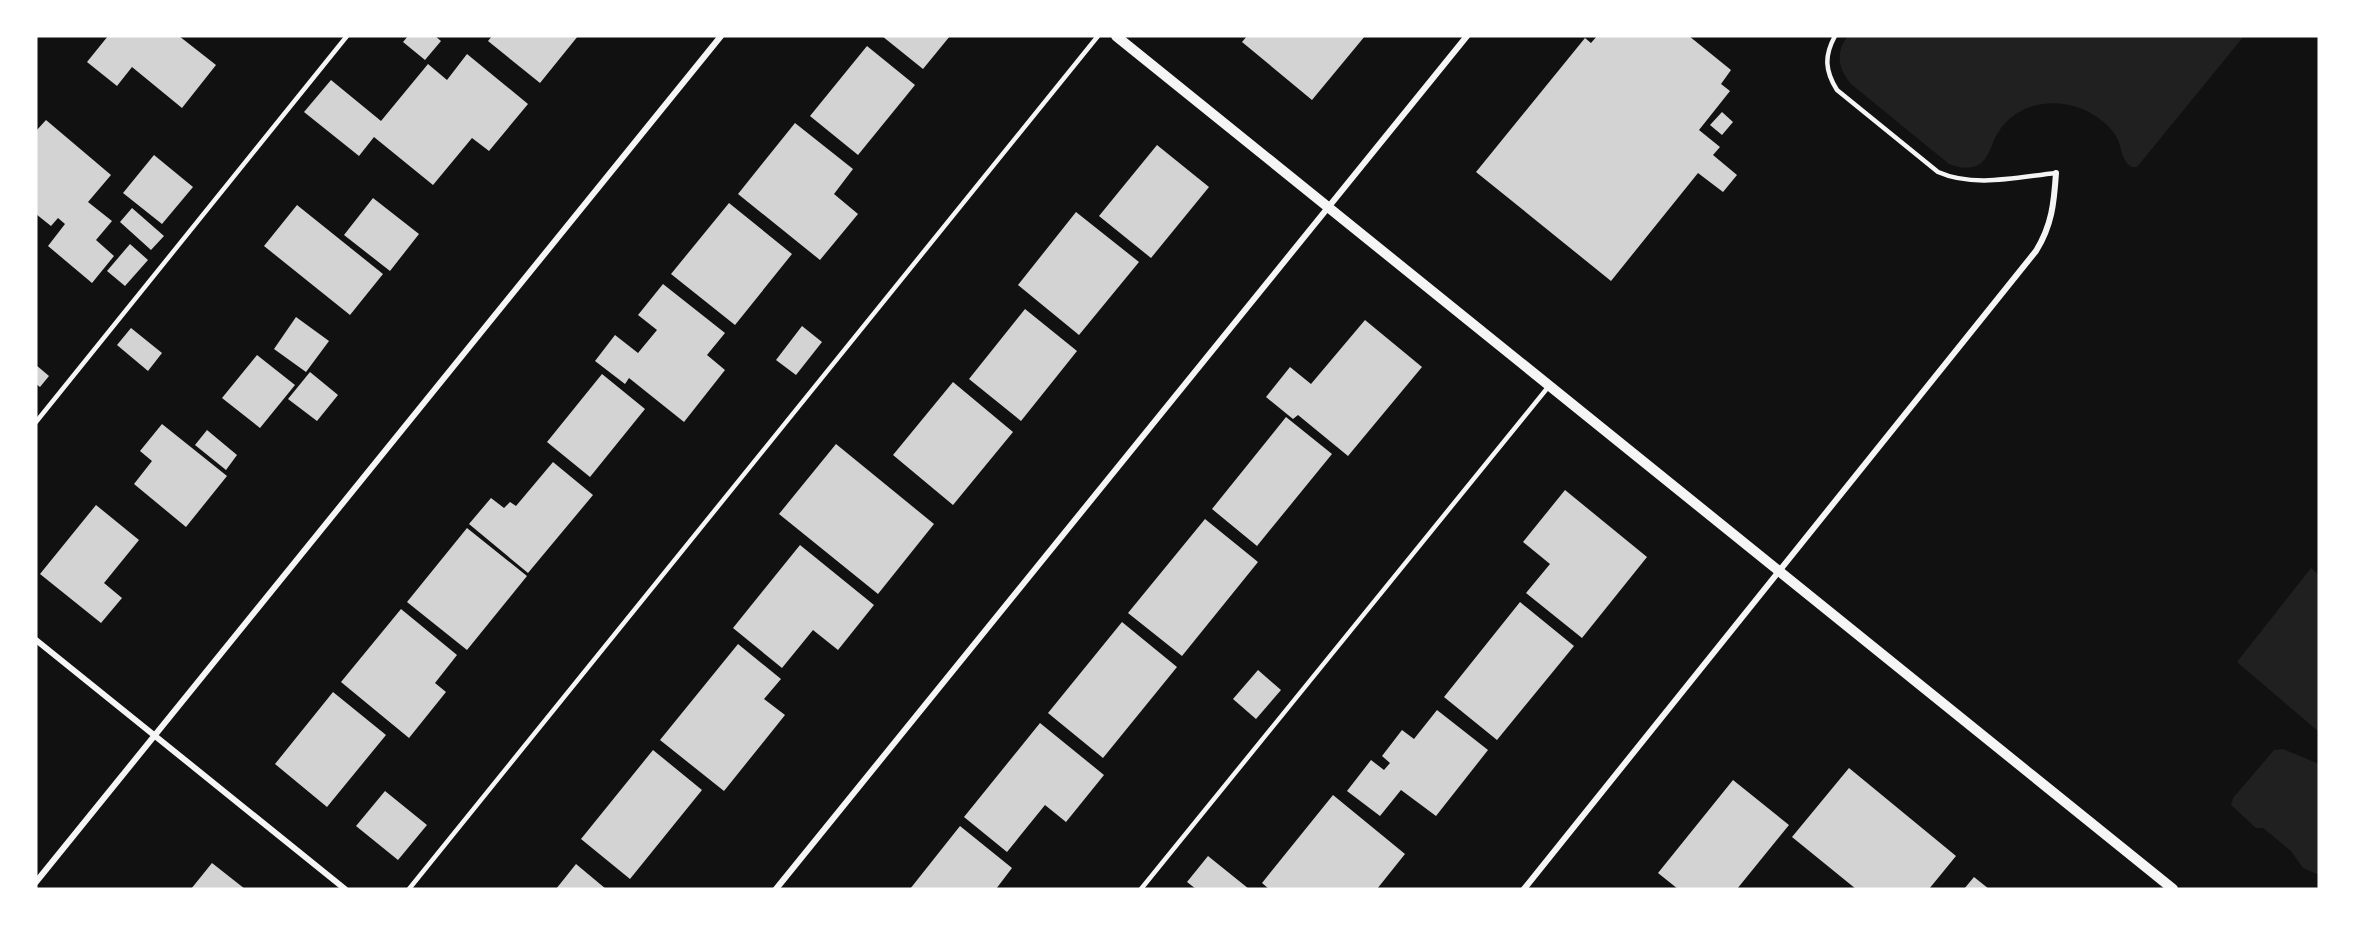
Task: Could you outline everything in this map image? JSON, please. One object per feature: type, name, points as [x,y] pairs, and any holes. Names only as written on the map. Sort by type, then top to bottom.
[{"type":"street","points":[[36,882],[721,36]]},
{"type":"street","points":[[1116,36],[2173,889]]},
{"type":"street","points":[[776,889],[1467,36]]},
{"type":"street","points":[[1524,889],[2036,252],[2046,235],[2054,208],[2056,173]]},
{"type":"street","points":[[36,640],[345,889]]},
{"type":"lane","points":[[36,422],[347,36]]},
{"type":"lane","points":[[409,889],[1098,36]]},
{"type":"lane","points":[[1835,36],[1827,51],[1827,60],[1828,76],[1837,90],[1938,172],[1949,177],[1987,180],[2056,173]]},
{"type":"lane","points":[[1141,889],[1549,386]]},
{"type":"shaded area","points":[[1848,36],[2244,36],[2137,167],[2132,167],[2126,162],[2118,140],[2102,121],[2080,108],[2056,103],[2032,106],[2012,117],[2003,125],[1983,161],[1976,166],[1964,168],[1949,164],[1851,84],[1843,72],[1840,60],[1841,48]]},
{"type":"shaded area","points":[[2311,568],[2319,575],[2319,732],[2237,662]]},
{"type":"shaded area","points":[[2283,749],[2319,764],[2319,875],[2303,868],[2291,851],[2263,828],[2256,828],[2231,805],[2233,798],[2274,750]]},
{"type":"building","points":[[108,36],[179,36],[216,65],[182,108],[132,67],[117,86],[87,62]]},
{"type":"building","points":[[408,36],[435,36],[441,41],[425,60],[403,42]]},
{"type":"building","points":[[492,36],[578,36],[540,83],[488,41]]},
{"type":"building","points":[[882,36],[950,36],[923,69]]},
{"type":"building","points":[[1247,36],[1365,36],[1312,100],[1242,42]]},
{"type":"building","points":[[1597,36],[1689,36],[1731,70],[1721,84],[1730,91],[1699,130],[1720,147],[1713,155],[1737,175],[1723,192],[1698,173],[1611,281],[1476,172],[1585,38],[1591,43]]},
{"type":"building","points":[[867,46],[915,85],[858,155],[810,116]]},
{"type":"building","points":[[467,54],[528,104],[489,151],[472,138],[433,185],[374,137],[359,156],[304,112],[331,80],[381,121],[428,64],[447,80]]},
{"type":"building","points":[[1722,112],[1733,122],[1722,135],[1710,125]]},
{"type":"building","points":[[46,120],[111,175],[88,202],[112,221],[96,240],[114,256],[92,283],[48,246],[65,224],[58,218],[51,226],[36,214],[36,131]]},
{"type":"building","points":[[795,123],[853,169],[834,194],[858,214],[820,260],[738,194]]},
{"type":"building","points":[[1157,145],[1209,187],[1151,258],[1099,216]]},
{"type":"building","points":[[154,155],[193,187],[162,224],[123,193]]},
{"type":"building","points":[[373,198],[419,234],[390,271],[344,235]]},
{"type":"building","points":[[729,203],[792,254],[735,325],[671,274]]},
{"type":"building","points":[[297,205],[383,274],[350,315],[264,246]]},
{"type":"building","points":[[132,208],[164,236],[151,250],[120,222]]},
{"type":"building","points":[[1076,212],[1139,262],[1079,335],[1018,285]]},
{"type":"building","points":[[130,244],[148,260],[125,286],[107,271]]},
{"type":"building","points":[[663,284],[725,333],[707,355],[725,370],[684,422],[629,378],[625,384],[595,361],[615,335],[638,353],[657,330],[638,315]]},
{"type":"building","points":[[1025,309],[1077,351],[1021,421],[969,379]]},
{"type":"building","points":[[296,317],[329,341],[306,372],[274,349]]},
{"type":"building","points":[[1365,320],[1422,367],[1348,456],[1298,415],[1293,419],[1266,397],[1290,367],[1311,384]]},
{"type":"building","points":[[802,326],[822,342],[796,375],[776,360]]},
{"type":"building","points":[[131,328],[162,353],[148,371],[117,345]]},
{"type":"building","points":[[257,355],[295,385],[260,428],[222,398]]},
{"type":"building","points":[[36,365],[49,376],[40,387],[36,384]]},
{"type":"building","points":[[310,372],[338,395],[317,421],[288,399]]},
{"type":"building","points":[[602,374],[645,409],[590,477],[547,442]]},
{"type":"building","points":[[953,382],[1013,432],[953,505],[893,455]]},
{"type":"building","points":[[1286,417],[1332,454],[1257,546],[1212,509]]},
{"type":"building","points":[[162,424],[227,476],[186,527],[134,484],[152,461],[140,451]]},
{"type":"building","points":[[207,430],[237,455],[226,470],[195,445]]},
{"type":"building","points":[[836,444],[934,524],[878,594],[779,514]]},
{"type":"building","points":[[553,462],[593,495],[528,573],[469,524],[491,498],[504,508],[510,502],[516,506]]},
{"type":"building","points":[[1565,490],[1647,557],[1582,638],[1526,593],[1550,564],[1523,542]]},
{"type":"building","points":[[96,505],[139,540],[104,583],[122,598],[101,623],[40,574]]},
{"type":"building","points":[[1205,519],[1258,562],[1182,656],[1128,613]]},
{"type":"building","points":[[467,528],[527,576],[467,650],[407,602]]},
{"type":"building","points":[[800,545],[874,605],[838,650],[813,630],[782,668],[733,628]]},
{"type":"building","points":[[1520,602],[1574,646],[1497,740],[1444,697]]},
{"type":"building","points":[[401,609],[457,655],[435,683],[446,692],[409,738],[341,682]]},
{"type":"building","points":[[1122,622],[1177,667],[1103,758],[1048,713]]},
{"type":"building","points":[[738,644],[781,679],[764,699],[785,715],[724,791],[660,740]]},
{"type":"building","points":[[1258,670],[1281,690],[1256,719],[1233,699]]},
{"type":"building","points":[[333,692],[386,735],[327,807],[275,764]]},
{"type":"building","points":[[1437,710],[1488,750],[1436,816],[1401,790],[1380,816],[1347,791],[1371,760],[1384,770],[1390,763],[1382,756],[1402,730],[1414,739]]},
{"type":"building","points":[[1040,723],[1104,775],[1066,822],[1045,805],[1007,852],[964,817]]},
{"type":"building","points":[[653,750],[702,790],[630,879],[581,839]]},
{"type":"building","points":[[1849,768],[1956,856],[1929,889],[1856,889],[1792,837]]},
{"type":"building","points":[[1733,780],[1789,825],[1737,889],[1678,889],[1658,873]]},
{"type":"building","points":[[385,791],[427,825],[398,860],[356,826]]},
{"type":"building","points":[[1333,795],[1405,854],[1377,889],[1269,889],[1262,883]]},
{"type":"building","points":[[960,826],[1012,868],[996,889],[910,889]]},
{"type":"building","points":[[1208,856],[1249,889],[1196,889],[1187,882]]},
{"type":"building","points":[[212,863],[245,889],[191,889]]},
{"type":"building","points":[[576,864],[606,889],[556,889]]},
{"type":"building","points":[[1974,877],[1989,889],[1964,889]]}]
